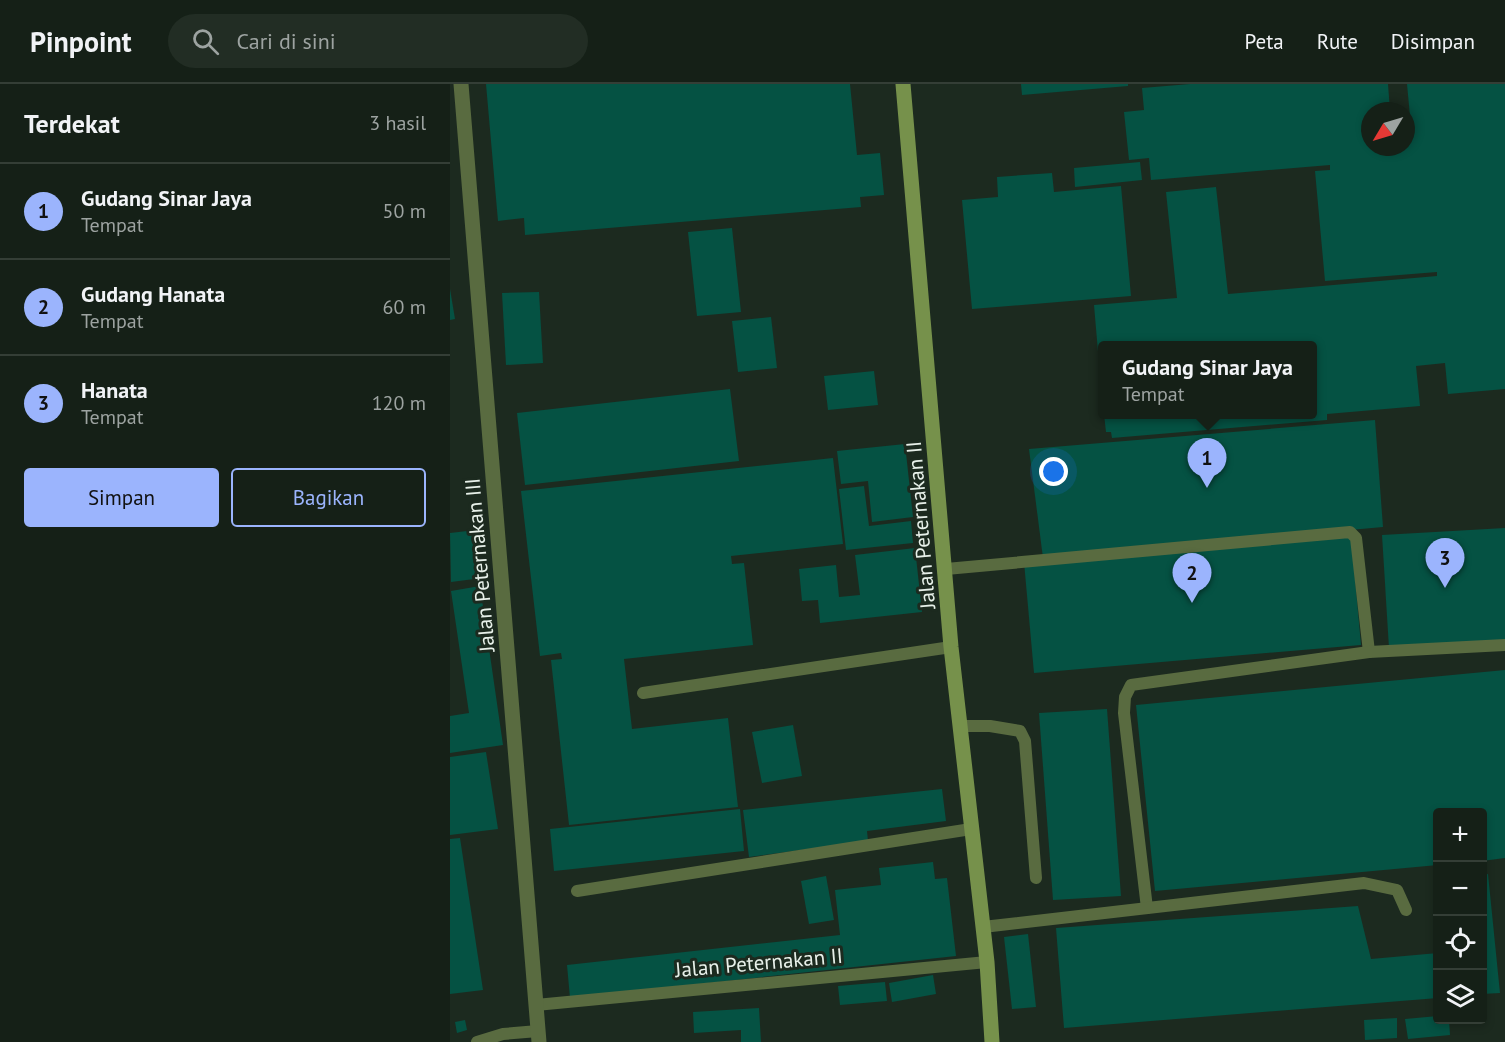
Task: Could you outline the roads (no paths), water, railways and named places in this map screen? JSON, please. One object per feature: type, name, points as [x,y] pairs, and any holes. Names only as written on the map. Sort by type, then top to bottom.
[{"type":"street","name":"Jalan Peternakan III","points":[[461,84],[539,1037]]},
{"type":"street","name":"Jalan Peternakan II","points":[[903,84],[951,648],[987,962],[992,1042]]},
{"type":"lane","points":[[946,569],[1350,532],[1356,538],[1369,652]]},
{"type":"lane","points":[[1147,908],[1124,713],[1125,697],[1131,685],[1369,652],[1505,645]]},
{"type":"lane","points":[[643,693],[951,648]]},
{"type":"lane","points":[[960,726],[990,726],[1020,731],[1025,741],[1036,878]]},
{"type":"lane","points":[[577,891],[971,830]]},
{"type":"lane","points":[[983,927],[1364,883],[1397,890],[1406,910]]},
{"type":"lane","name":"Jalan Peternakan II","points":[[536,1005],[987,962]]},
{"type":"lane","points":[[477,1042],[503,1034],[539,1037]]},
{"type":"place","name":"Gudang Sinar Jaya","points":[[1207,488]]},
{"type":"place","name":"Hanata","points":[[1445,588]]},
{"type":"place","name":"Gudang Hanata","points":[[1192,603]]}]
